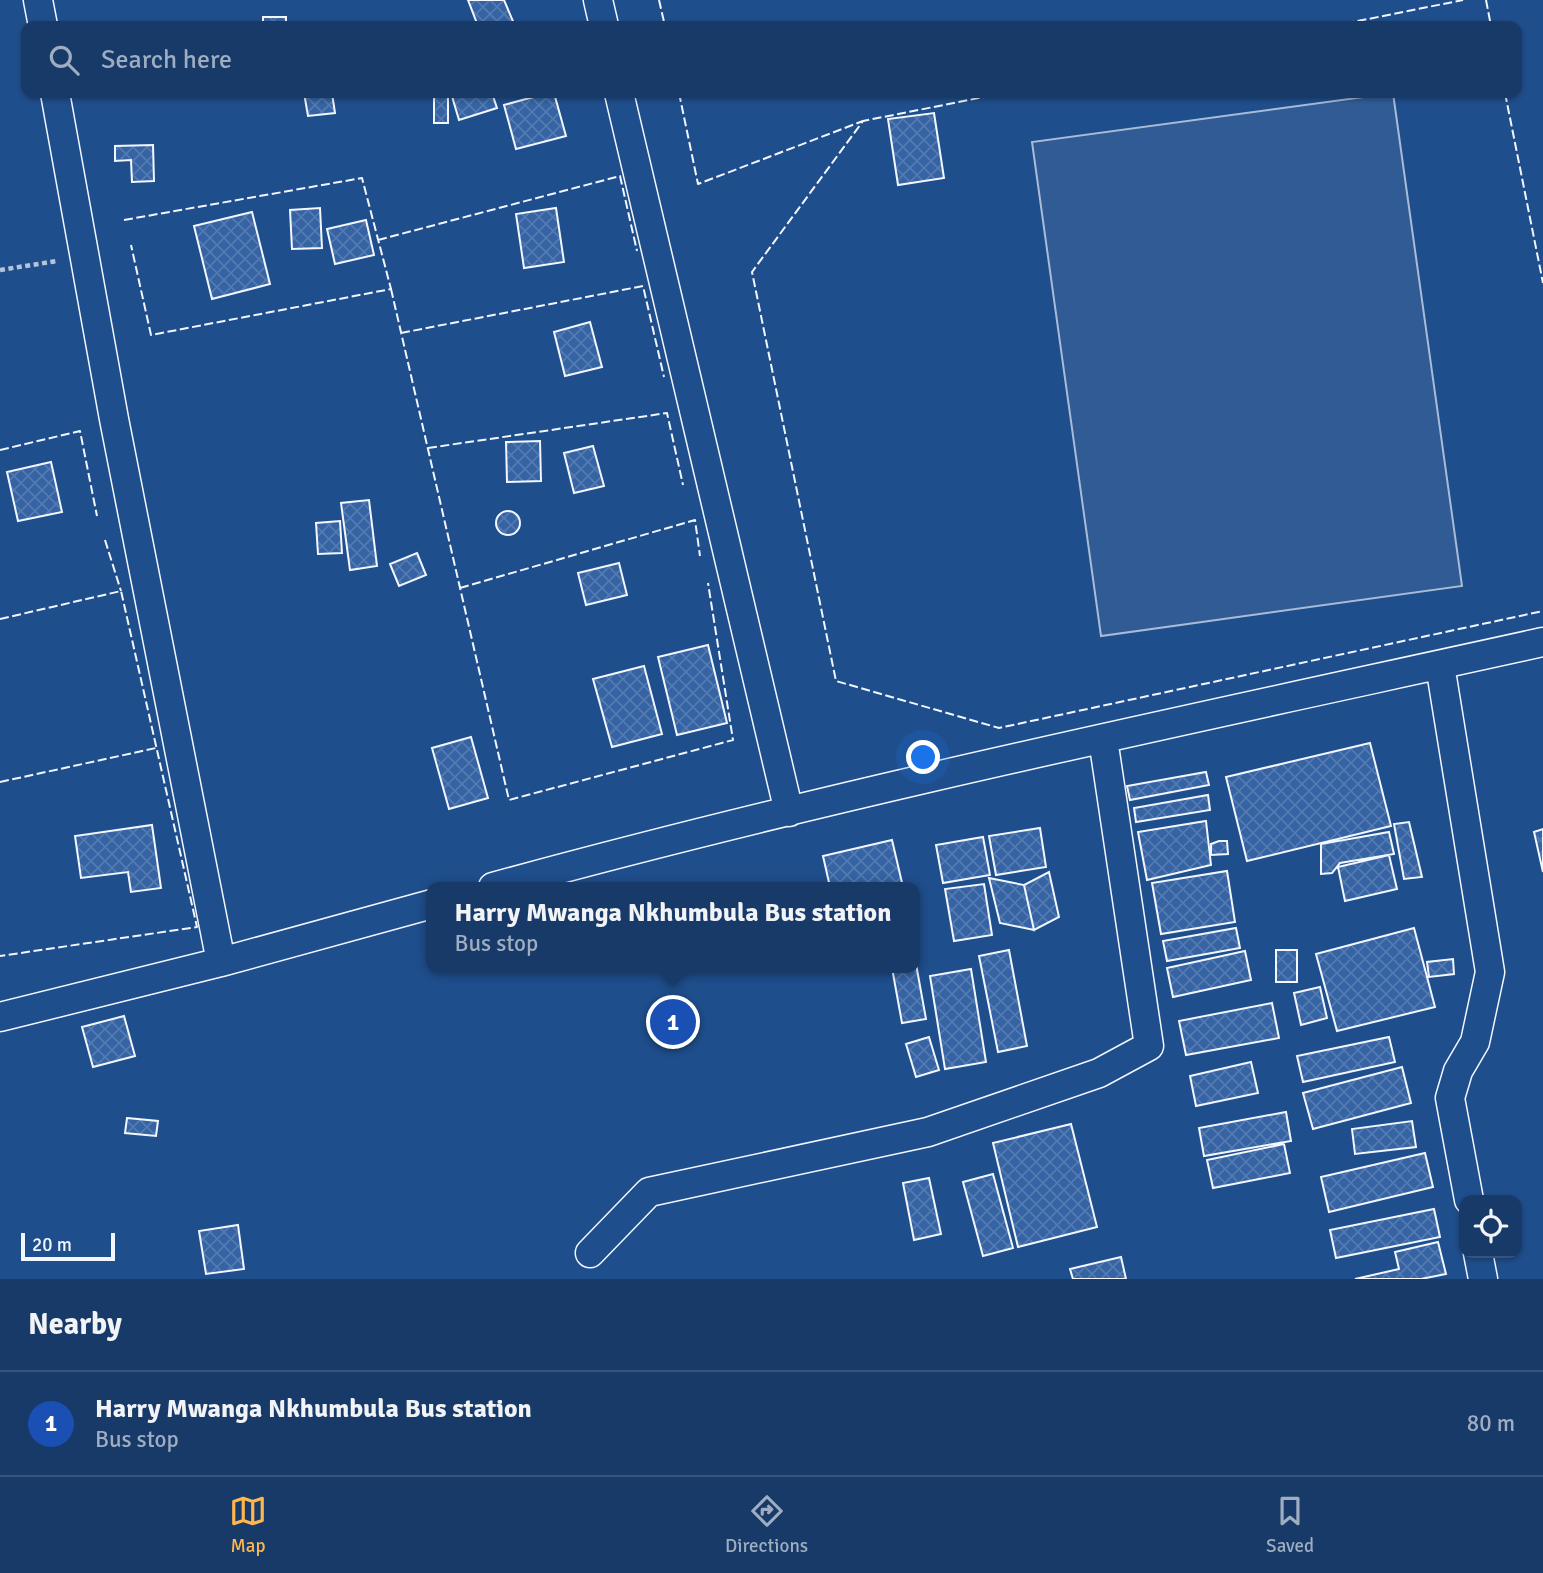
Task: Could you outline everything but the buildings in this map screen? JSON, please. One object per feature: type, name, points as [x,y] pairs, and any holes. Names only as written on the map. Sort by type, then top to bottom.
[{"type":"street","points":[[38,0],[42,21]]},
{"type":"street","points":[[597,0],[603,21]]},
{"type":"street","points":[[56,98],[114,419],[221,962]]},
{"type":"street","points":[[621,98],[789,812]]},
{"type":"street","points":[[511,882],[612,854],[1102,739],[1543,642]]},
{"type":"street","points":[[1440,665],[1490,972],[1475,1042],[1458,1071],[1450,1098],[1468,1195]]},
{"type":"street","points":[[590,1253],[649,1192],[928,1132],[1098,1073],[1149,1046],[1102,739]]},
{"type":"street","points":[[0,1017],[221,962],[426,906]]},
{"type":"street","points":[[1479,1258],[1483,1279]]},
{"type":"path","points":[[0,270],[85,257]]},
{"type":"shaded area","points":[[1356,98],[1394,98],[1462,586],[1101,636],[1032,142]]},
{"type":"fence","points":[[659,0],[664,21]]},
{"type":"fence","points":[[1358,21],[1463,0]]},
{"type":"fence","points":[[1486,0],[1490,21]]},
{"type":"fence","points":[[680,98],[698,184],[863,121]]},
{"type":"fence","points":[[979,98],[863,121],[752,272],[836,681],[999,728],[1543,611]]},
{"type":"fence","points":[[1506,98],[1543,283]]},
{"type":"fence","points":[[378,240],[620,176],[637,251]]},
{"type":"fence","points":[[124,220],[362,178],[391,289],[151,335],[131,245]]},
{"type":"fence","points":[[401,333],[643,286],[664,377]]},
{"type":"fence","points":[[391,289],[509,800],[733,740],[708,583]]},
{"type":"fence","points":[[428,448],[667,413],[683,485]]},
{"type":"fence","points":[[0,450],[80,431],[97,516]]},
{"type":"fence","points":[[460,588],[695,520],[700,556]]},
{"type":"fence","points":[[105,540],[121,591]]},
{"type":"fence","points":[[0,619],[121,591],[197,927],[0,956]]},
{"type":"fence","points":[[0,782],[156,748]]},
{"type":"place","name":"Harry Mwanga Nkhumbula Bus station","points":[[673,1022]]}]
